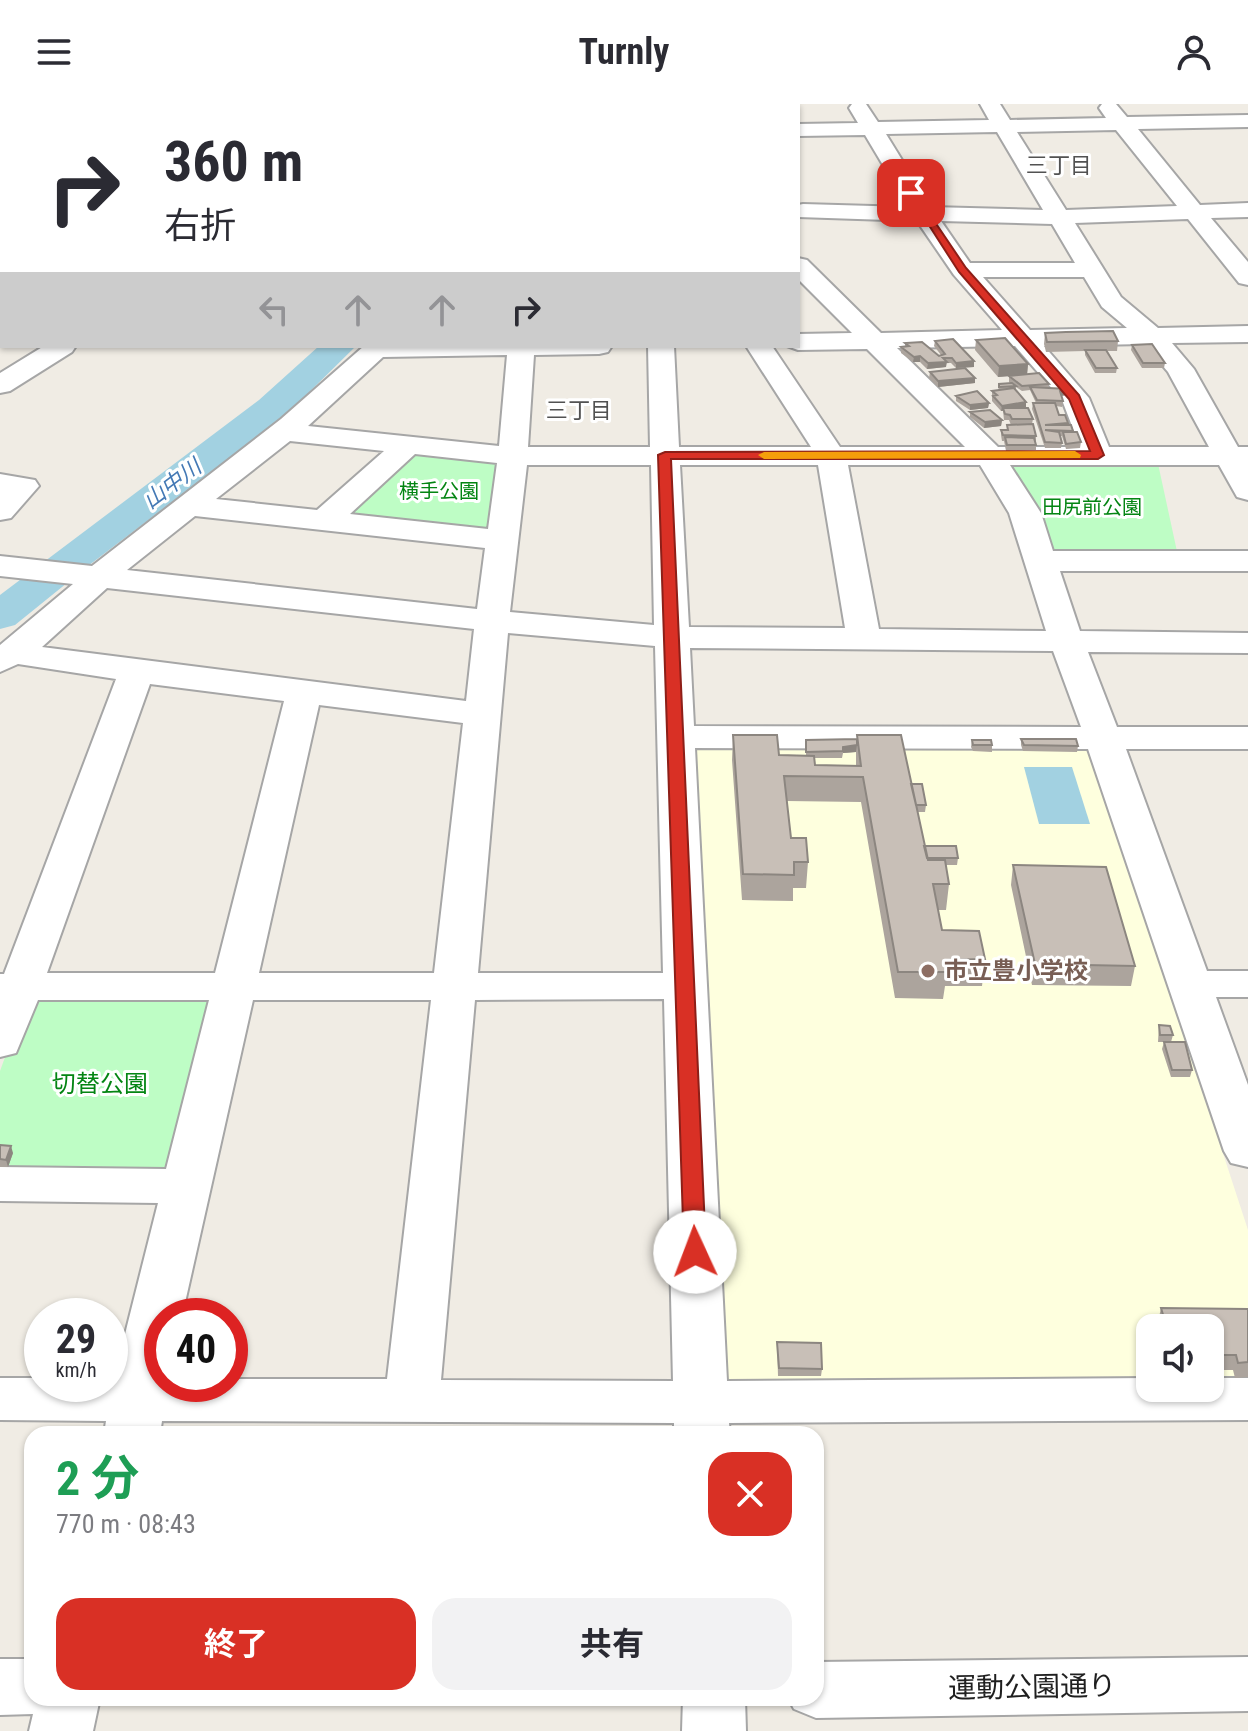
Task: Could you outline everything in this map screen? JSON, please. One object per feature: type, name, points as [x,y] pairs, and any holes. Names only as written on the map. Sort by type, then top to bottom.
[{"type":"street","points":[[856,104],[924,214],[963,270],[1075,398],[1098,455]]},
{"type":"street","points":[[990,104],[1111,302],[1151,335],[1180,369],[1239,456],[1248,491]]},
{"type":"street","points":[[1106,104],[1191,212],[1248,278]]},
{"type":"street","points":[[1227,104],[1247,122]]},
{"type":"street","points":[[800,130],[1247,122]]},
{"type":"street","points":[[800,213],[1058,217],[1248,210]]},
{"type":"street","points":[[800,267],[989,455],[1025,513],[1067,643],[1248,1151]]},
{"type":"street","points":[[963,270],[1091,270]]},
{"type":"street","points":[[800,342],[1248,334]]},
{"type":"street","points":[[0,385],[60,348]]},
{"type":"street","points":[[6,657],[66,612],[97,577],[286,432],[378,348]]},
{"type":"street","points":[[412,1400],[492,621],[513,456],[521,348]]},
{"type":"street","points":[[661,348],[701,1418]]},
{"type":"street","points":[[760,348],[831,455],[864,641]]},
{"type":"street","points":[[286,432],[513,456],[1239,456]]},
{"type":"street","points":[[323,522],[408,445]]},
{"type":"street","points":[[0,483],[24,486],[0,511]]},
{"type":"street","points":[[190,506],[502,540]]},
{"type":"street","points":[[1039,561],[1248,561]]},
{"type":"street","points":[[15,573],[97,577],[492,621],[673,637],[1248,643]]},
{"type":"street","points":[[6,657],[483,714]]},
{"type":"street","points":[[0,1043],[10,987],[137,672]]},
{"type":"street","points":[[136,1417],[142,1374],[304,691]]},
{"type":"street","points":[[677,737],[1248,738]]},
{"type":"street","points":[[1190,984],[1248,984]]},
{"type":"street","points":[[10,987],[686,986]]},
{"type":"street","points":[[0,1184],[186,1186]]},
{"type":"street","points":[[0,1399],[136,1417],[412,1400],[701,1418],[1248,1399]]},
{"type":"street","name":"運動公園通り","points":[[824,1690],[1248,1684]]},
{"type":"street","points":[[0,1687],[24,1687]]},
{"type":"street","points":[[61,1731],[67,1706]]},
{"type":"street","points":[[714,1706],[714,1731]]},
{"type":"shaded area","points":[[1080,742],[1092,752],[1248,1230],[1248,1383],[1224,1383],[1224,1314],[1136,1314],[1136,1382],[726,1381],[691,744]]},
{"type":"green space","name":"横手公園","points":[[410,452],[505,460],[488,533],[339,519]]},
{"type":"green space","name":"田尻前公園","points":[[1157,459],[1178,556],[1052,553],[1039,511],[1006,460]]},
{"type":"green space","name":"切替公園","points":[[28,994],[219,995],[178,1171],[0,1171],[0,1071]]},
{"type":"water","points":[[1024,767],[1072,767],[1090,824],[1039,824]]},
{"type":"building","points":[[1113,331],[1118,341],[1047,342],[1045,333],[1066,332]]},
{"type":"building","points":[[1005,338],[1028,364],[999,366],[976,340]]},
{"type":"building","points":[[953,339],[974,361],[956,363],[952,358],[943,358],[947,362],[928,363],[901,347],[909,346],[905,343],[922,342],[939,356],[945,354],[935,341]]},
{"type":"building","points":[[1152,344],[1165,363],[1143,363],[1132,345]]},
{"type":"building","points":[[1085,350],[1106,350],[1117,368],[1096,368]]},
{"type":"building","points":[[965,368],[975,378],[938,381],[930,372]]},
{"type":"building","points":[[1039,373],[1049,384],[1022,386],[1009,376]]},
{"type":"building","points":[[1012,383],[1016,386],[999,387],[999,384]]},
{"type":"building","points":[[1030,387],[1068,389],[1060,391],[1063,401],[1037,400]]},
{"type":"building","points":[[1014,388],[1026,402],[1002,406],[993,396],[997,395],[992,391]]},
{"type":"building","points":[[977,391],[989,403],[970,405],[956,396]]},
{"type":"building","points":[[1033,403],[1055,403],[1059,415],[1065,415],[1068,423],[1045,425],[1071,425],[1073,431],[1045,430],[1059,432],[1062,443],[1045,442]]},
{"type":"building","points":[[1003,408],[1028,408],[1033,419],[1012,419]]},
{"type":"building","points":[[990,410],[1002,420],[985,422],[970,412]]},
{"type":"building","points":[[1033,424],[1036,436],[1003,435],[1001,430],[1008,430],[1007,425]]},
{"type":"building","points":[[1063,432],[1077,432],[1081,442],[1066,444]]},
{"type":"building","points":[[1005,437],[1034,438],[1036,445],[1007,445]]},
{"type":"building","points":[[733,735],[777,735],[779,755],[814,756],[815,765],[861,766],[857,735],[901,735],[928,860],[945,860],[949,884],[933,884],[942,930],[979,931],[985,959],[946,960],[946,972],[898,972],[863,777],[784,776],[791,838],[806,838],[808,862],[794,862],[794,875],[743,874]]},
{"type":"building","points":[[857,739],[857,745],[843,747],[843,751],[806,752],[806,740]]},
{"type":"building","points":[[1021,739],[1076,739],[1078,746],[1024,745]]},
{"type":"building","points":[[972,740],[991,740],[992,745],[973,745]]},
{"type":"building","points":[[911,784],[922,784],[926,805],[916,805]]},
{"type":"building","points":[[924,846],[956,846],[958,858],[927,858]]},
{"type":"building","points":[[1013,865],[1106,867],[1135,966],[1035,964]]},
{"type":"building","points":[[1159,1025],[1170,1026],[1173,1035],[1160,1035]]},
{"type":"building","points":[[1164,1042],[1185,1042],[1192,1070],[1172,1070]]},
{"type":"building","points":[[0,1145],[11,1146],[6,1160],[0,1159]]},
{"type":"building","points":[[1161,1308],[1248,1309],[1248,1362],[1238,1363],[1236,1355],[1224,1355],[1224,1314],[1163,1314]]},
{"type":"building","points":[[777,1342],[821,1343],[822,1369],[779,1368]]},
{"type":"waterway","name":"山中川","points":[[0,616],[73,557],[272,408],[337,348]]},
{"type":"slow traffic","points":[[764,455],[1075,455]]},
{"type":"place","name":"市立豊小学校","points":[[928,971]]},
{"type":"district","name":"三丁目","points":[[1059,165]]},
{"type":"district","name":"三丁目","points":[[579,410]]},
{"type":"route","points":[[695,1252],[665,455],[1098,455],[1075,398],[963,270],[911,193]]}]
